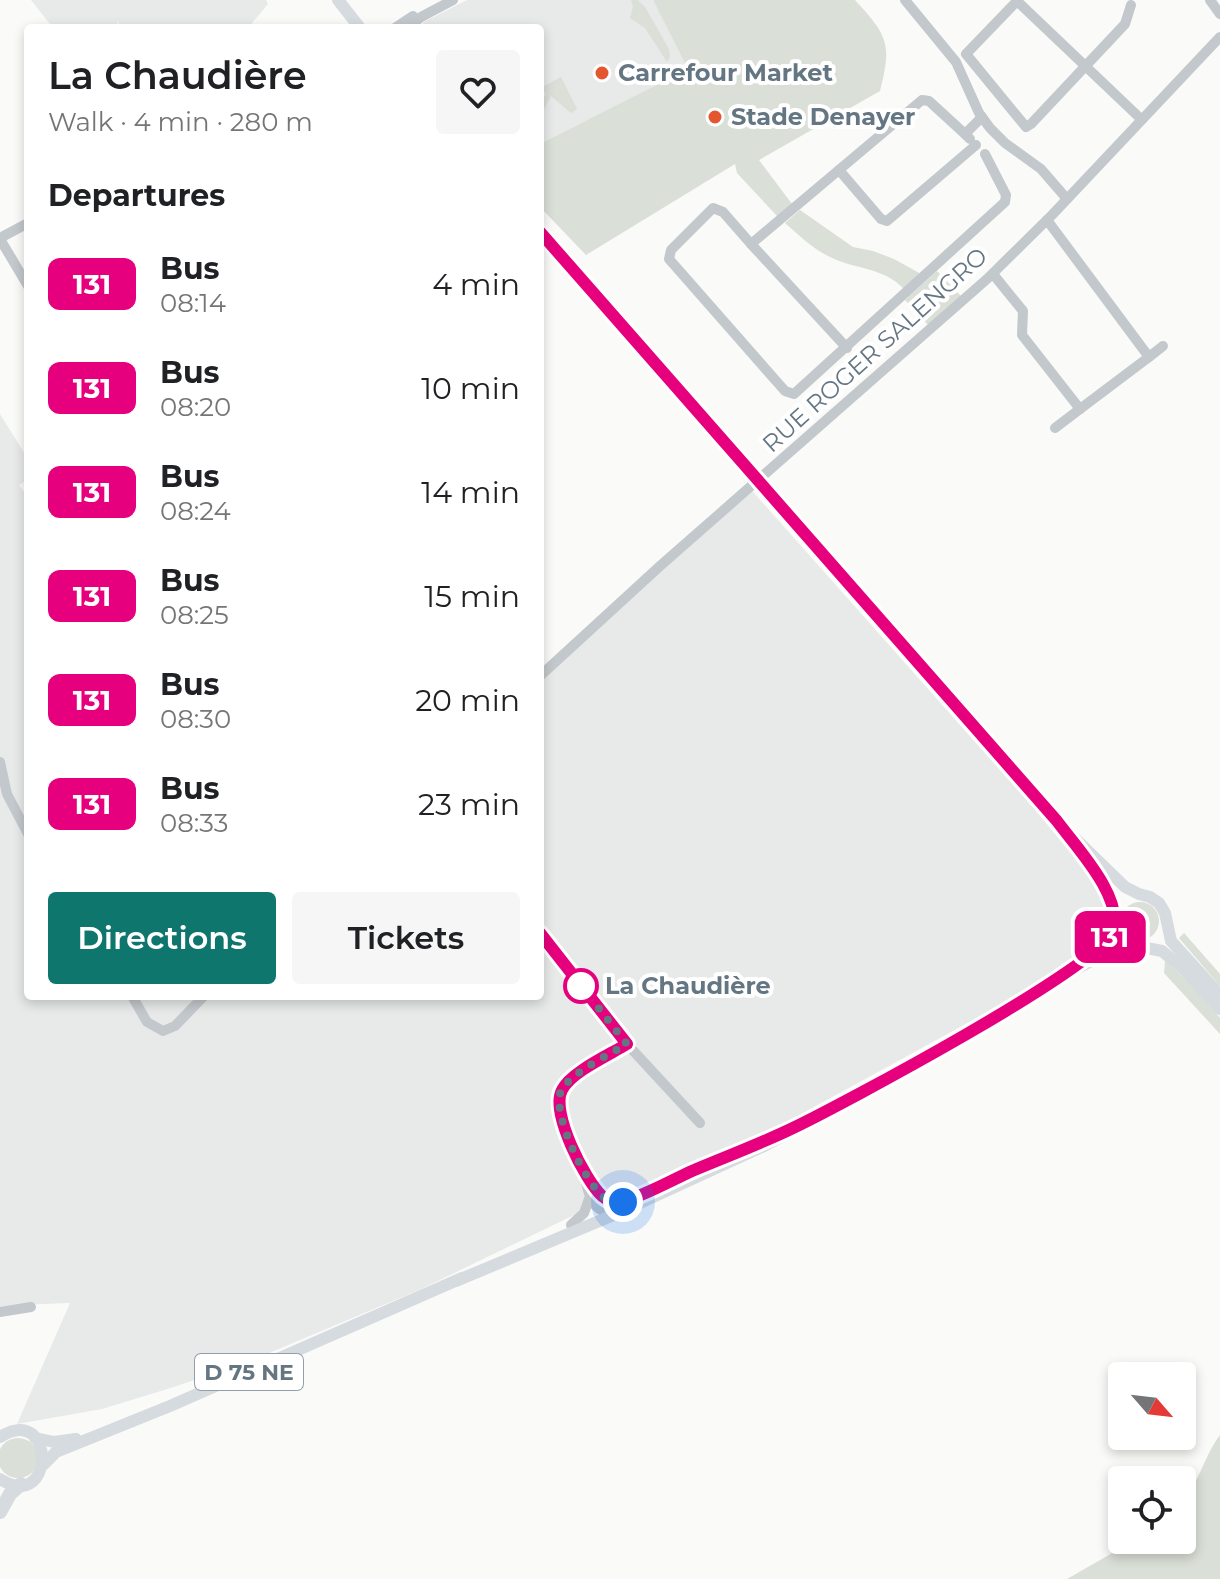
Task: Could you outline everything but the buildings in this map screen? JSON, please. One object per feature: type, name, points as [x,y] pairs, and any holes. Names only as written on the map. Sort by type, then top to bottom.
[{"type":"highway","points":[[0,1512],[10,1494],[21,1484]]},
{"type":"main road","points":[[331,0],[345,24]]},
{"type":"main road","points":[[338,0],[357,24]]},
{"type":"main road","points":[[544,237],[1057,821],[1118,881],[1159,903],[1165,913],[1173,944],[1220,995]]},
{"type":"main road","points":[[1057,821],[1103,884],[1115,913],[1114,928],[1120,938],[1169,955],[1220,1009]]},
{"type":"main road","points":[[1115,913],[1124,900],[1139,894]]},
{"type":"main road","points":[[1138,946],[1159,939],[1166,925]]},
{"type":"main road","name":"D 75 NE","points":[[1056,979],[1101,947],[1114,928]]},
{"type":"main road","name":"D 75 NE","points":[[43,1465],[56,1452],[402,1305],[793,1128],[918,1061],[1103,954],[1138,946]]},
{"type":"main road","name":"D 75 NE","points":[[456,1281],[514,1250],[571,1225],[599,1217]]},
{"type":"main road","points":[[0,1437],[18,1431],[35,1438],[43,1451],[43,1465],[34,1478],[21,1484],[1,1480]]},
{"type":"main road","name":"D 75 NE","points":[[35,1438],[64,1441],[95,1435]]},
{"type":"street","points":[[401,24],[439,0]]},
{"type":"street","points":[[412,24],[453,0]]},
{"type":"street","points":[[905,0],[954,59],[982,117],[1001,140],[1037,166],[1067,199]]},
{"type":"street","points":[[1131,5],[1125,24],[1086,66],[1031,124],[1023,125],[966,54],[1017,0],[1086,66],[1141,119]]},
{"type":"street","points":[[1210,0],[1220,14]]},
{"type":"street","name":"RUE ROGER SALENGRO","points":[[544,672],[660,566],[993,274],[1220,37]]},
{"type":"street","points":[[751,244],[922,100],[929,101],[985,154],[1006,195],[1005,202],[847,348],[799,392],[789,394],[669,259],[671,250],[713,208],[723,212],[751,244],[847,348]]},
{"type":"street","points":[[965,134],[982,117]]},
{"type":"street","points":[[985,154],[1001,140]]},
{"type":"street","points":[[839,170],[881,219],[887,221],[976,145]]},
{"type":"street","points":[[1047,220],[1149,357]]},
{"type":"street","points":[[24,225],[0,239],[24,279]]},
{"type":"street","points":[[993,274],[1023,311],[1022,335],[1080,409]]},
{"type":"street","points":[[1055,428],[1163,346]]},
{"type":"street","points":[[0,762],[7,794],[24,826]]},
{"type":"street","points":[[544,939],[627,1044],[700,1123]]},
{"type":"street","points":[[134,1000],[147,1022],[163,1031],[178,1023],[200,1000]]},
{"type":"street","points":[[599,1217],[584,1170],[560,1117],[560,1094],[574,1077],[627,1044]]},
{"type":"street","points":[[594,1196],[620,1208]]},
{"type":"street","points":[[571,1225],[584,1213],[594,1196]]},
{"type":"street","points":[[0,1312],[31,1307]]},
{"type":"shaded area","points":[[31,0],[266,0],[268,4],[253,24],[119,24],[117,21],[117,24],[50,24]]},
{"type":"shaded area","points":[[467,0],[653,0],[689,69],[544,142],[544,24],[423,24]]},
{"type":"shaded area","points":[[631,0],[638,0],[645,7],[669,49],[667,62],[645,28],[630,18]]},
{"type":"shaded area","name":"Stade Denayer","points":[[653,0],[855,0],[881,32],[886,51],[880,91],[759,160],[792,204],[777,216],[737,173],[735,164],[586,255],[544,211],[544,142],[688,69]]},
{"type":"shaded area","points":[[561,77],[577,109],[571,113],[551,96],[544,109],[544,86]]},
{"type":"shaded area","points":[[800,210],[853,247],[894,259],[921,274],[904,289],[878,273],[824,254],[785,223]]},
{"type":"shaded area","points":[[937,271],[962,297],[930,327],[905,300]]},
{"type":"shaded area","points":[[0,414],[24,453],[24,482],[19,485],[24,492],[24,1000],[544,1000],[544,666],[746,484],[1031,805],[1089,875],[1105,902],[1106,917],[1101,934],[1059,968],[993,1009],[792,1119],[568,1218],[419,1290],[255,1359],[102,1409],[17,1424],[70,1303],[16,1305],[0,1309]]},
{"type":"shaded area","points":[[1140,902],[1153,908],[1159,921],[1153,934],[1140,940],[1127,934],[1121,921],[1127,908]]},
{"type":"shaded area","points":[[1184,933],[1220,974],[1220,986],[1179,938]]},
{"type":"shaded area","points":[[1165,961],[1187,980],[1220,1018],[1220,1034],[1164,973]]},
{"type":"shaded area","points":[[1220,1435],[1220,1579],[1067,1579],[1111,1554],[1196,1554],[1196,1480]]},
{"type":"shaded area","points":[[10,1439],[26,1439],[37,1450],[37,1466],[26,1477],[10,1477],[-1,1466],[-1,1450]]},
{"type":"bus line","name":"131","points":[[544,237],[1057,821],[1103,884],[1115,913],[1114,928],[1101,947],[972,1031],[793,1128],[619,1203],[602,1195],[584,1170],[560,1117],[558,1102],[568,1081],[627,1044],[544,938]]},
{"type":"place","name":"Carrefour Market","points":[[602,73]]},
{"type":"place","name":"Stade Denayer","points":[[715,117]]},
{"type":"place","name":"La Chaudière","points":[[581,986]]},
{"type":"route","points":[[581,986],[627,1044],[568,1081],[559,1098],[559,1114],[584,1170],[599,1193],[612,1202],[623,1202]]}]
